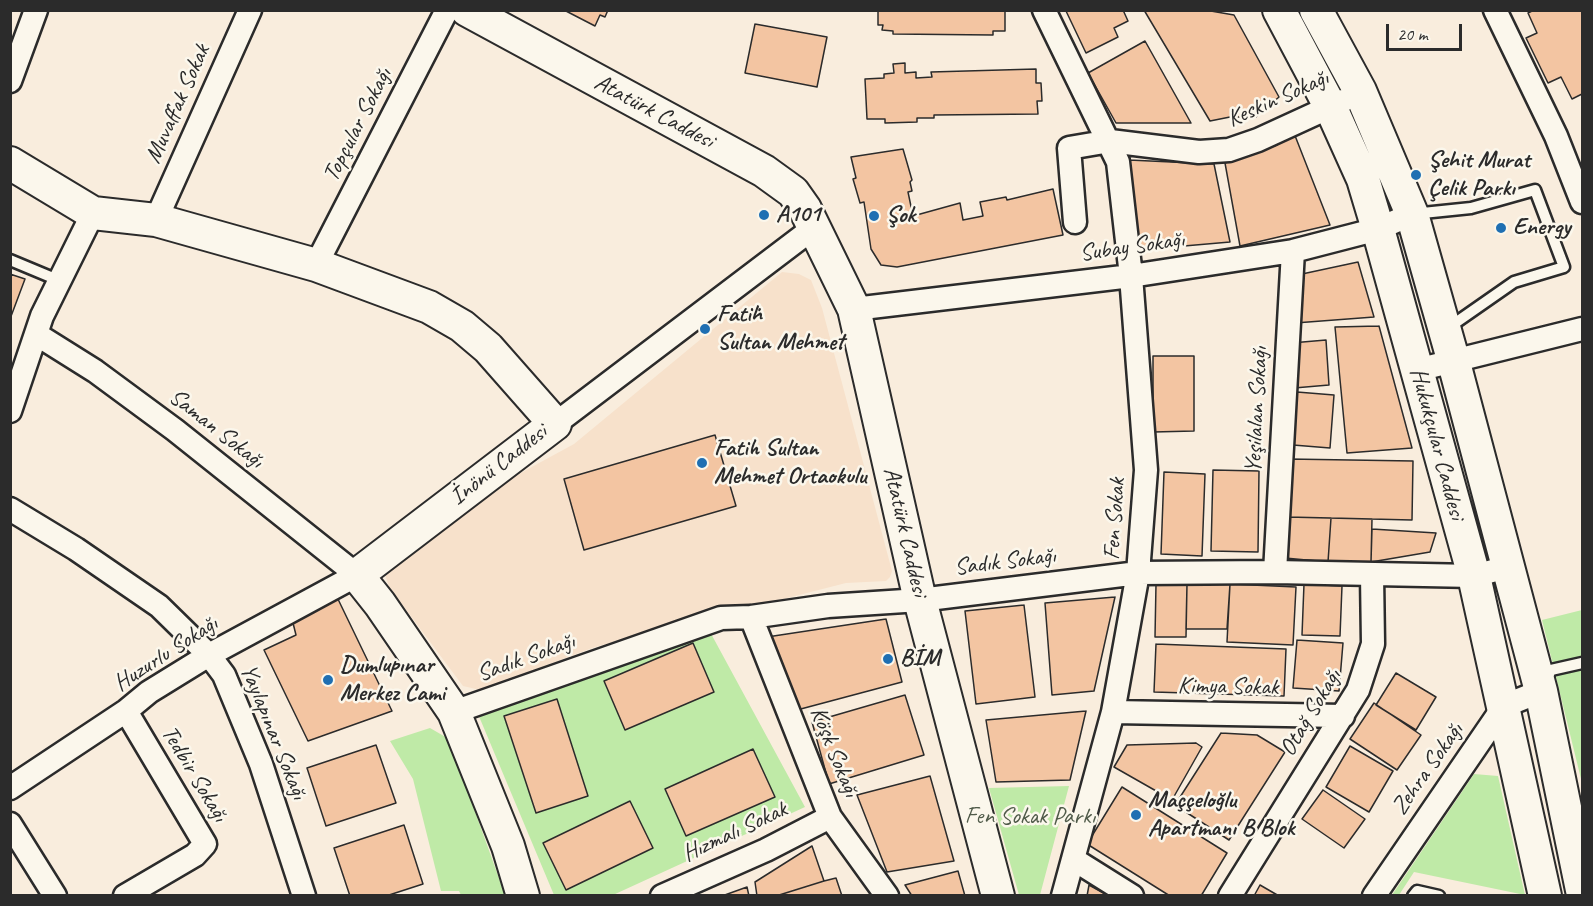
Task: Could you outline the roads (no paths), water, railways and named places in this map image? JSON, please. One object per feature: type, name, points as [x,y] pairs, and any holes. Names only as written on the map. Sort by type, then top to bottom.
[{"type":"street","points":[[10,81],[36,10]]},
{"type":"street","name":"Muvaffak Sokak","points":[[156,220],[250,10]]},
{"type":"street","name":"Topçular Sokağı","points":[[316,265],[447,10]]},
{"type":"street","name":"Atatürk Caddesi","points":[[467,10],[782,182],[793,192],[816,226],[854,309],[920,600],[998,896]]},
{"type":"street","name":"Fen Sokak","points":[[1044,10],[1060,47],[1110,141],[1118,162],[1131,276],[1146,470],[1138,573],[1113,712],[1063,896]]},
{"type":"street","name":"Hukukçular Caddesi","points":[[1279,10],[1331,108],[1363,179],[1474,576],[1545,896]]},
{"type":"street","name":"Hukukçular Caddesi","points":[[1316,10],[1360,91],[1412,214],[1541,690],[1582,890]]},
{"type":"street","points":[[1494,10],[1556,136],[1582,202]]},
{"type":"street","name":"Keskin Sokağı","points":[[1075,222],[1069,148],[1110,141],[1199,152],[1229,150],[1331,108],[1360,91]]},
{"type":"street","name":"İnönü Caddesi","points":[[10,163],[93,213],[156,220],[316,265],[429,307],[462,326],[488,348],[555,424],[357,575]]},
{"type":"street","points":[[10,411],[36,334],[58,280],[93,213]]},
{"type":"street","name":"Subay Sokağı","points":[[854,309],[1131,276],[1293,251],[1378,229],[1412,214]]},
{"type":"street","points":[[555,424],[816,226]]},
{"type":"street","name":"Yeşilalan Sokağı","points":[[1275,572],[1293,251]]},
{"type":"street","points":[[1417,370],[1453,359],[1582,329]]},
{"type":"street","name":"Saman Sokağı","points":[[36,334],[94,371],[175,430],[357,575]]},
{"type":"street","name":"Yaylapınar Sokağı","points":[[10,509],[76,549],[159,606],[208,655],[224,675],[261,764],[304,896]]},
{"type":"street","name":"Sadık Sokağı","points":[[454,712],[721,618],[752,617],[828,606],[920,600],[1138,573],[1275,572],[1474,576],[1507,567]]},
{"type":"street","points":[[357,575],[380,604],[454,712],[508,846],[523,896]]},
{"type":"street","name":"Huzurlu Sokağı","points":[[10,788],[126,711],[149,692],[208,655],[357,575]]},
{"type":"street","name":"Otağ Sokağı","points":[[1230,896],[1359,690],[1373,644],[1372,575]]},
{"type":"street","name":"Köşk Sokağı","points":[[752,617],[830,817],[887,896]]},
{"type":"street","points":[[1504,706],[1541,690]]},
{"type":"street","name":"Zehra Sokağı","points":[[1374,896],[1504,706]]},
{"type":"street","name":"Tedbir Sokağı","points":[[125,896],[195,855],[205,844],[126,711]]},
{"type":"street","name":"Kimya Sokak","points":[[1113,712],[1343,717]]},
{"type":"street","name":"Hızmalı Sokak","points":[[662,896],[766,850],[830,817]]},
{"type":"street","points":[[10,824],[56,896]]},
{"type":"street","points":[[1073,859],[1132,896]]},
{"type":"lane","points":[[1412,214],[1471,208],[1535,190],[1564,267],[1514,282],[1445,330]]},
{"type":"lane","points":[[10,260],[58,280]]},
{"type":"lane","points":[[1541,690],[1551,670],[1582,663]]},
{"type":"lane","points":[[1413,896],[1417,891],[1439,896]]},
{"type":"place","name":"Şehit Murat Çelik Parkı","points":[[1416,175]]},
{"type":"place","name":"A101","points":[[764,215]]},
{"type":"place","name":"Şok","points":[[874,216]]},
{"type":"place","name":"Energy","points":[[1501,228]]},
{"type":"place","name":"Fati̇h Sultan Mehmet","points":[[705,329]]},
{"type":"place","name":"Fatih Sultan Mehmet Ortaokulu","points":[[702,463]]},
{"type":"place","name":"BİM","points":[[888,659]]},
{"type":"place","name":"Dumlupınar Merkez Cami","points":[[328,680]]},
{"type":"place","name":"Maççeloğlu Apartmanı B Blok","points":[[1136,815]]},
{"type":"park label","name":"Fen Sokak Parkı","points":[[1030,817]]}]
